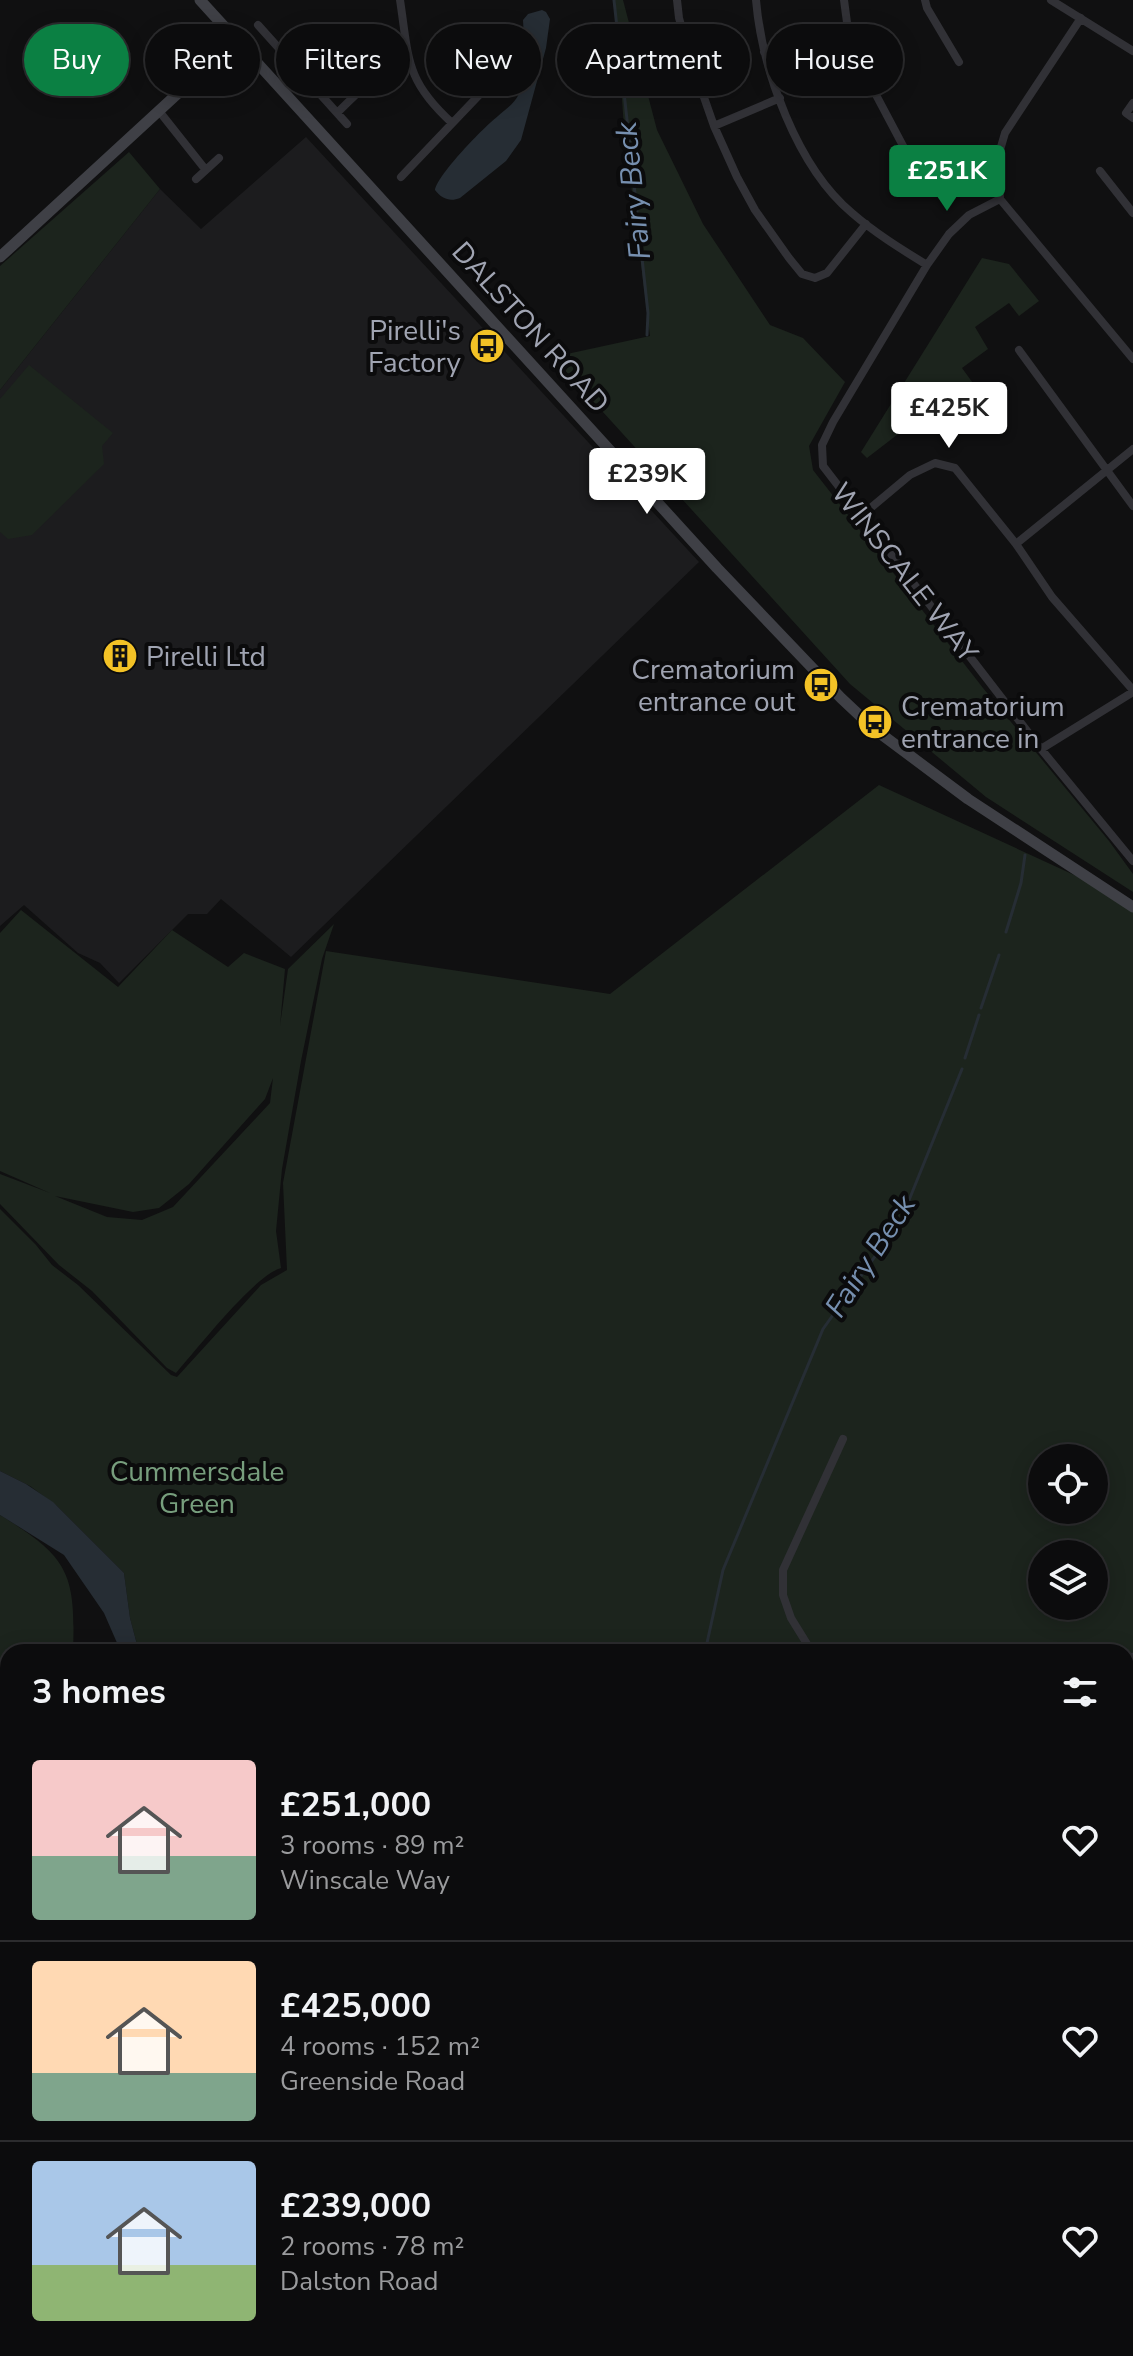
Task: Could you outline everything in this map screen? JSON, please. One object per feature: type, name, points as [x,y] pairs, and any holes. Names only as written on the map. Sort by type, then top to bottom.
[{"type":"main road","name":"DALSTON ROAD","points":[[200,0],[223,24]]},
{"type":"main road","name":"DALSTON ROAD","points":[[260,64],[717,568],[841,698],[873,728],[968,799],[1133,907]]},
{"type":"main road","points":[[0,257],[175,96]]},
{"type":"street","points":[[400,0],[411,67],[423,94],[452,123]]},
{"type":"street","points":[[677,0],[692,63],[714,126],[737,177],[755,210],[802,274],[815,278],[827,273],[866,224]]},
{"type":"street","points":[[756,0],[764,52],[780,98],[811,167],[849,212],[927,265]]},
{"type":"street","points":[[844,0],[847,24]]},
{"type":"street","points":[[925,0],[959,62]]},
{"type":"street","points":[[1051,0],[1133,51]]},
{"type":"street","points":[[1081,18],[1005,133],[998,157],[1000,199],[1133,359]]},
{"type":"street","points":[[260,27],[347,124]]},
{"type":"street","points":[[337,113],[376,77],[411,67]]},
{"type":"street","points":[[401,177],[478,96]]},
{"type":"street","points":[[877,96],[910,159]]},
{"type":"street","points":[[714,126],[780,98]]},
{"type":"street","points":[[1133,103],[1126,113],[1133,118]]},
{"type":"street","points":[[159,111],[205,169]]},
{"type":"street","points":[[196,179],[219,158]]},
{"type":"street","points":[[1100,171],[1133,213]]},
{"type":"street","name":"WINSCALE WAY","points":[[1000,199],[969,215],[949,234],[927,265],[833,422],[822,445],[823,466],[1041,749],[1129,848],[1133,861]]},
{"type":"street","points":[[1019,350],[1133,506]]},
{"type":"street","points":[[1016,544],[1133,449]]},
{"type":"street","points":[[861,516],[910,475],[935,463],[955,468],[1016,544],[1052,597],[1133,691],[1041,749]]},
{"type":"street","points":[[807,1644],[791,1618],[783,1595],[783,1570],[843,1439]]},
{"type":"shaded area","points":[[542,10],[550,19],[541,66],[541,24],[523,24],[528,14]]},
{"type":"shaded area","points":[[518,96],[533,96],[521,140],[506,161],[460,198],[443,198],[435,190],[444,173],[473,140]]},
{"type":"shaded area","points":[[306,137],[699,562],[291,957],[221,899],[207,914],[188,914],[119,983],[100,963],[78,953],[24,905],[0,926],[0,390],[160,189],[201,229]]},
{"type":"shaded area","points":[[0,1471],[53,1502],[124,1573],[137,1644],[118,1644],[104,1613],[64,1555],[0,1515]]},
{"type":"green space","points":[[615,0],[623,0],[629,24],[617,24]]},
{"type":"green space","points":[[622,96],[648,96],[657,130],[703,224],[770,325],[803,338],[845,382],[809,446],[813,470],[983,688],[1109,841],[1133,874],[1133,892],[986,797],[850,684],[553,357],[650,336]]},
{"type":"green space","points":[[129,152],[160,189],[0,390],[0,266]]},
{"type":"green space","points":[[982,258],[1009,264],[1039,301],[1019,316],[1009,303],[975,327],[988,349],[962,368],[999,419],[985,431],[967,408],[945,424],[932,408],[867,458],[861,452]]},
{"type":"green space","points":[[29,365],[113,433],[102,446],[104,464],[32,535],[8,539],[0,532],[0,399]]},
{"type":"green space","name":"Cummersdale Green","points":[[879,785],[1109,891],[1133,907],[1133,1644],[137,1644],[124,1573],[57,1506],[30,1486],[0,1471],[0,1209],[52,1265],[78,1285],[171,1375],[177,1377],[261,1285],[287,1270],[283,1183],[326,951],[610,994]]},
{"type":"green space","points":[[21,910],[118,987],[172,930],[228,967],[244,953],[285,969],[280,1026],[288,969],[334,924],[322,959],[282,1169],[276,1231],[281,1268],[242,1298],[176,1373],[167,1368],[92,1291],[59,1265],[0,1204],[0,1174],[50,1193],[0,1171],[0,933]],"holes":[[[273,1078],[270,1103],[173,1207],[142,1220],[107,1217],[55,1196],[133,1212],[159,1208],[189,1184],[265,1099]]]},
{"type":"green space","points":[[0,1515],[41,1543],[63,1569],[69,1585],[74,1625],[73,1644],[0,1644]]},
{"type":"waterway","name":"Fairy Beck","points":[[614,0],[648,313],[647,335]]},
{"type":"waterway","name":"Fairy Beck","points":[[1006,932],[1021,883],[1025,855]]},
{"type":"waterway","name":"Fairy Beck","points":[[981,1008],[999,955]]},
{"type":"waterway","name":"Fairy Beck","points":[[965,1058],[979,1015]]},
{"type":"waterway","name":"Fairy Beck","points":[[707,1644],[723,1570],[823,1329],[901,1220],[962,1069]]},
{"type":"place","name":"Pirelli's Factory","points":[[487,346]]},
{"type":"place","name":"Pirelli Ltd","points":[[120,656]]},
{"type":"place","name":"Crematorium entrance out","points":[[821,685]]},
{"type":"place","name":"Crematorium entrance in","points":[[875,722]]}]
